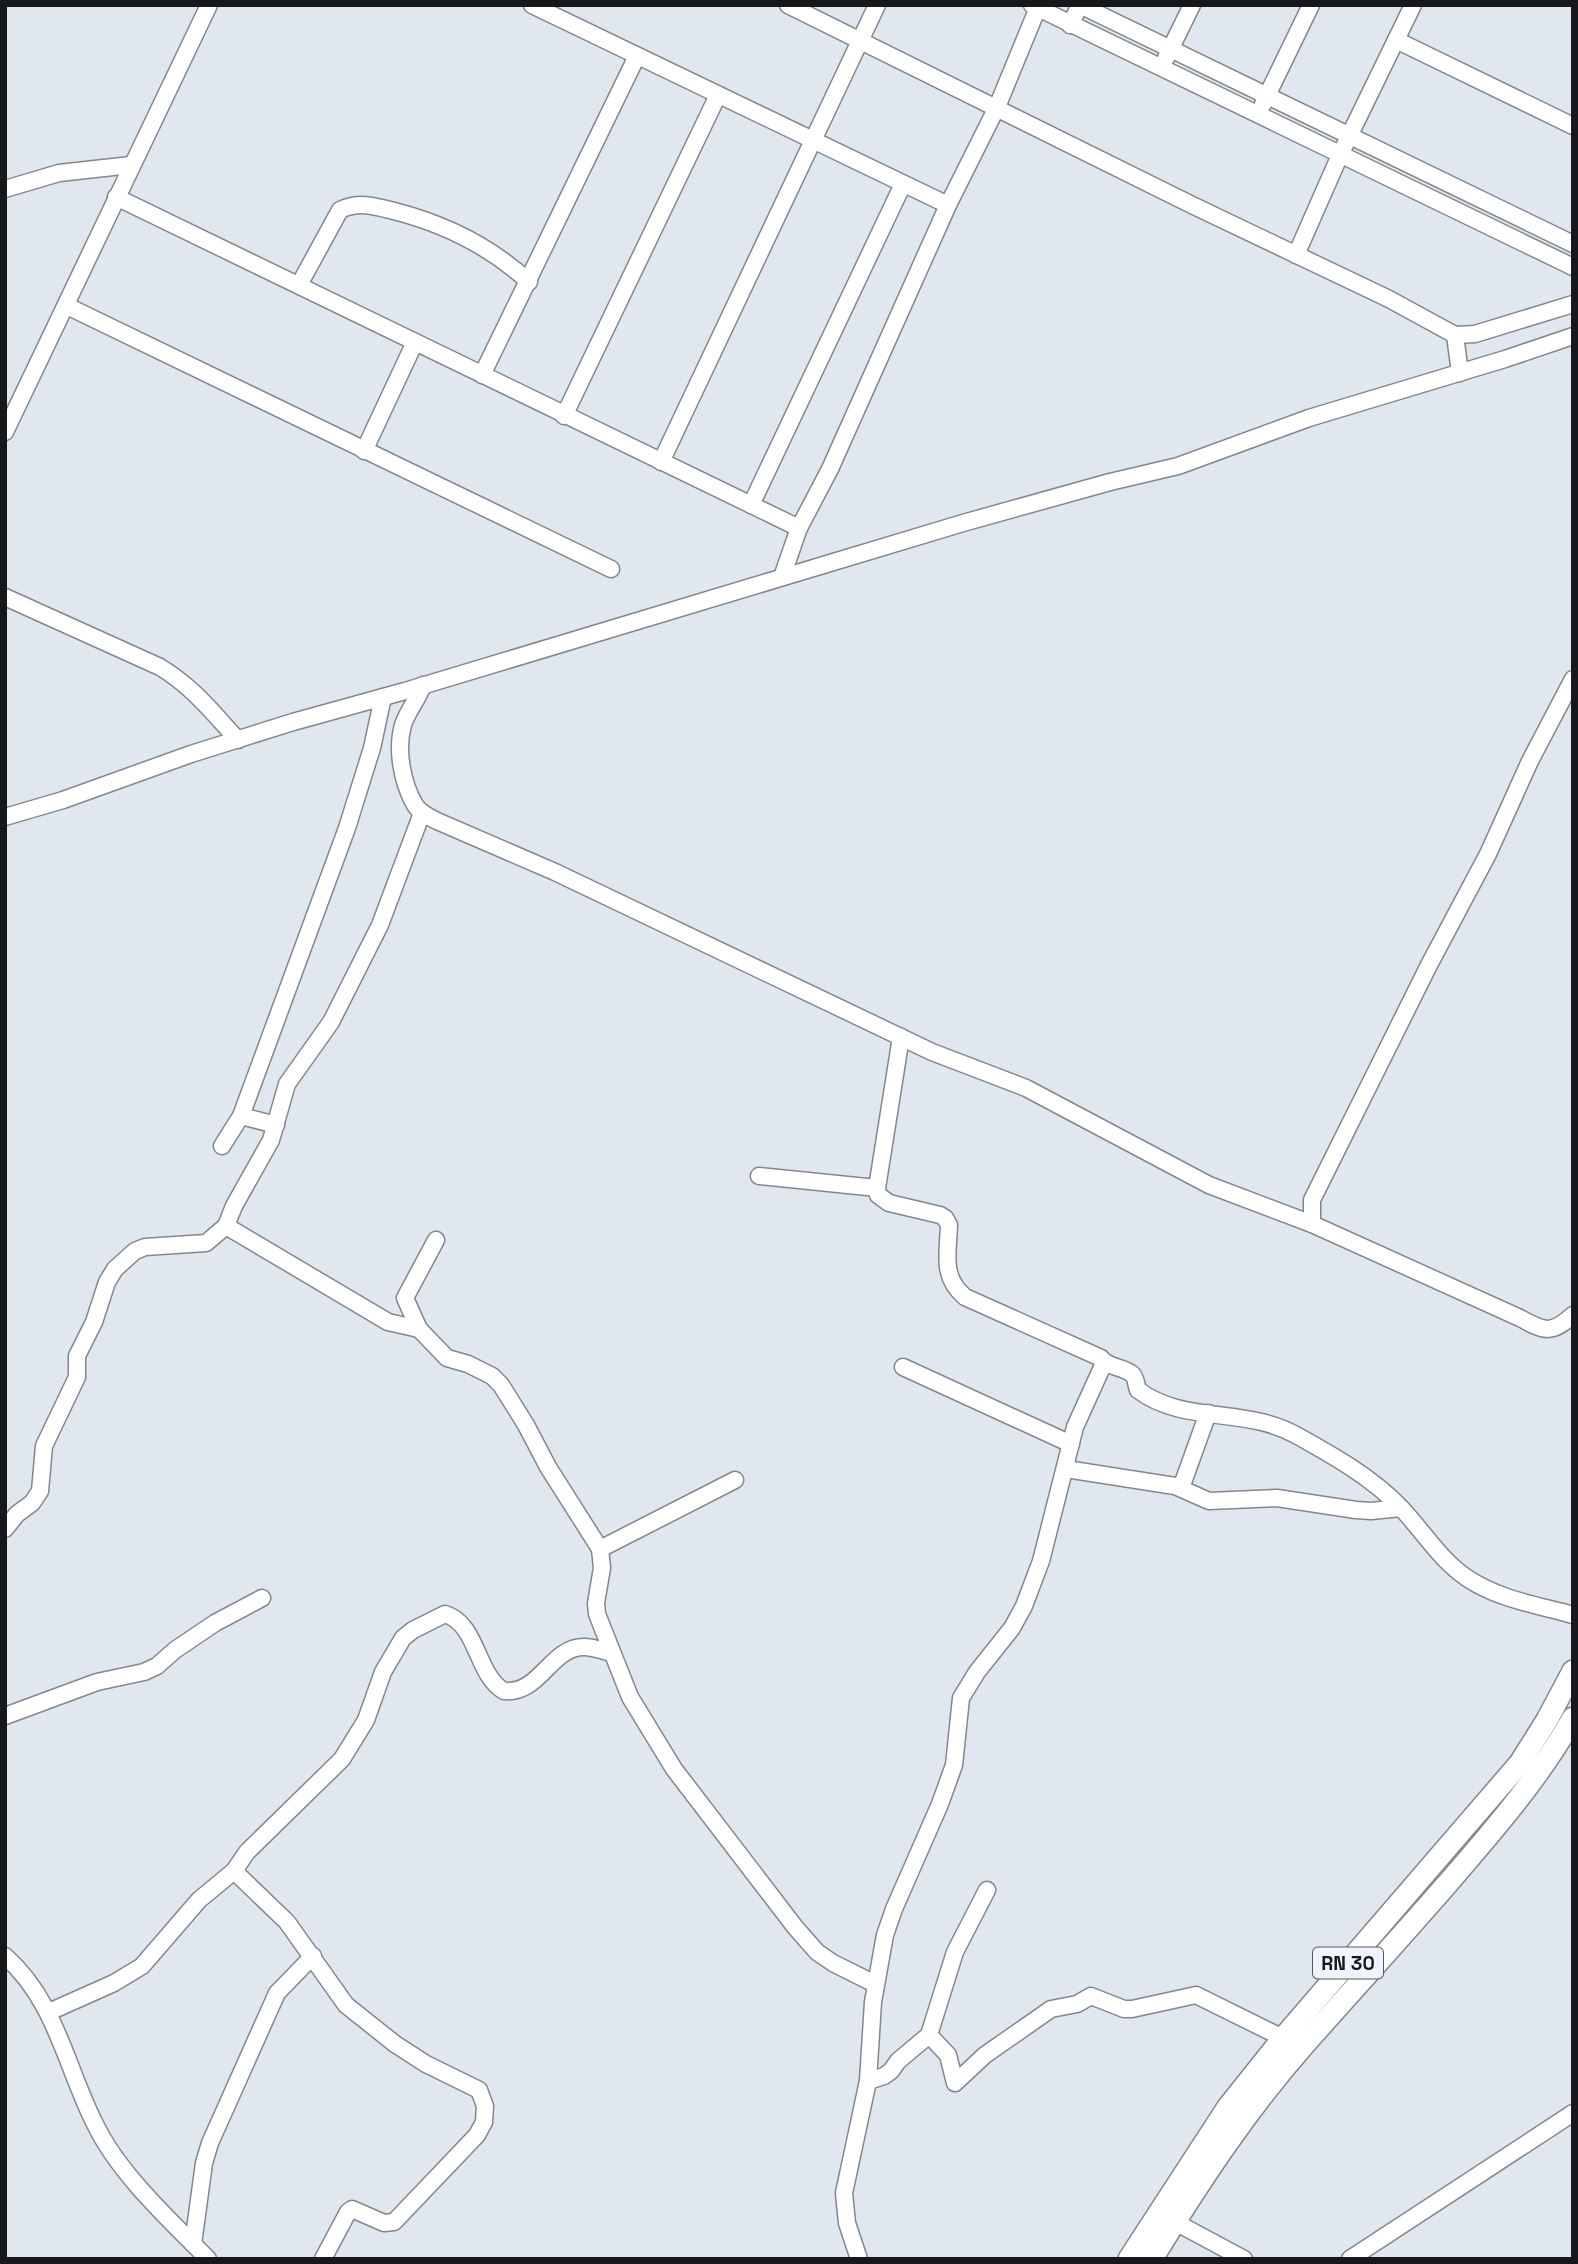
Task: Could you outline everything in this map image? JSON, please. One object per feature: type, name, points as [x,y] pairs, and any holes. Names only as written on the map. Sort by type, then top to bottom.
[{"type":"main road","name":"RN 30","points":[[1129,2259],[1228,2107],[1283,2038],[1520,1763],[1573,1671]]},
{"type":"main road","name":"RN 30","points":[[1152,2259],[1194,2190],[1244,2118],[1472,1855],[1538,1774],[1573,1718]]},
{"type":"street","points":[[5,432],[209,5]]},
{"type":"street","points":[[532,5],[948,205]]},
{"type":"street","points":[[788,5],[1390,299],[1455,335],[1475,334],[1573,304]]},
{"type":"street","points":[[661,462],[877,5]]},
{"type":"street","points":[[1070,25],[1080,5],[1573,244]]},
{"type":"street","points":[[1160,69],[1192,5]]},
{"type":"street","points":[[1257,115],[1311,5]]},
{"type":"street","points":[[1296,255],[1340,155],[1413,5]]},
{"type":"street","points":[[782,577],[799,528],[830,468],[948,205],[997,107],[1036,6],[1160,69],[1572,264]]},
{"type":"street","points":[[1396,40],[1573,126]]},
{"type":"street","points":[[482,375],[637,56]]},
{"type":"street","points":[[564,416],[718,95]]},
{"type":"street","points":[[5,189],[59,173],[131,165]]},
{"type":"street","points":[[751,505],[903,184]]},
{"type":"street","points":[[116,197],[799,528]]},
{"type":"street","points":[[299,285],[341,210],[351,205],[368,204],[421,218],[455,231],[486,248],[529,282]]},
{"type":"street","points":[[67,306],[611,569]]},
{"type":"street","points":[[1455,335],[1460,373]]},
{"type":"street","points":[[5,817],[238,740],[782,577],[1110,482],[1178,466],[1309,418],[1573,336]]},
{"type":"street","points":[[364,451],[415,342]]},
{"type":"street","points":[[5,597],[160,667],[188,685],[238,740]]},
{"type":"street","points":[[1312,1224],[1312,1200],[1429,965],[1488,854],[1530,761],[1573,679]]},
{"type":"street","points":[[372,748],[404,722],[423,685]]},
{"type":"street","points":[[222,1146],[241,1116],[347,828],[372,748],[383,697]]},
{"type":"street","points":[[404,722],[400,757],[415,805],[422,813],[555,872],[932,1052],[1026,1088],[1209,1185],[1312,1224],[1539,1329],[1558,1328],[1573,1315]]},
{"type":"street","points":[[5,1528],[36,1498],[40,1490],[44,1446],[77,1377],[77,1356],[94,1322],[107,1282],[115,1269],[135,1251],[145,1247],[206,1243],[226,1226],[234,1206],[271,1140],[287,1084],[331,1021],[380,925],[422,813]]},
{"type":"street","points":[[901,1037],[877,1188],[881,1199],[889,1203],[945,1218],[949,1226],[948,1278],[953,1287],[965,1297],[1130,1373],[1135,1377],[1138,1390],[1166,1406],[1242,1417],[1294,1434],[1388,1495],[1445,1560],[1468,1578],[1501,1595],[1573,1615]]},
{"type":"street","points":[[241,1116],[276,1125]]},
{"type":"street","points":[[759,1176],[877,1188]]},
{"type":"street","points":[[226,1226],[388,1322],[419,1329]]},
{"type":"street","points":[[436,1240],[405,1298],[419,1329],[447,1358],[468,1364],[492,1376],[501,1385],[548,1467],[600,1549],[602,1568],[597,1614],[630,1697],[674,1769],[795,1927],[817,1952],[832,1963],[875,1984]]},
{"type":"street","points":[[859,2259],[847,2223],[844,2193],[869,2081],[875,1984],[894,1909],[936,1815],[954,1765],[961,1698],[977,1672],[1012,1628],[1024,1606],[1041,1561],[1076,1427],[1104,1363]]},
{"type":"street","points":[[903,1367],[1071,1444]]},
{"type":"street","points":[[1181,1488],[1208,1413]]},
{"type":"street","points":[[1066,1469],[1181,1488],[1201,1498],[1218,1502],[1277,1498],[1356,1510],[1401,1508]]},
{"type":"street","points":[[600,1549],[735,1480]]},
{"type":"street","points":[[5,1716],[97,1682],[144,1672],[157,1666],[175,1650],[215,1623],[262,1598]]},
{"type":"street","points":[[49,2012],[96,1992],[142,1966],[199,1900],[234,1871],[247,1852],[342,1759],[366,1720],[376,1688],[394,1652],[403,1638],[420,1626],[445,1614],[454,1618],[463,1626],[493,1683],[504,1691],[524,1688],[537,1680],[559,1657],[581,1647],[592,1647],[611,1653]]},
{"type":"street","points":[[234,1871],[287,1922],[313,1956],[336,1995],[356,2014],[426,2064],[475,2087],[482,2095],[485,2106],[484,2122],[477,2135],[394,2222],[384,2223],[352,2209],[323,2259]]},
{"type":"street","points":[[869,2081],[884,2077],[898,2061],[929,2035],[955,1952],[986,1890]]},
{"type":"street","points":[[5,1956],[16,1966],[49,2012],[95,2126],[140,2188],[208,2259]]},
{"type":"street","points":[[193,2244],[204,2163],[211,2143],[277,1993],[313,1956]]},
{"type":"street","points":[[929,2035],[948,2055],[955,2083],[985,2055],[1051,2009],[1077,2004],[1091,1996],[1132,2010],[1196,1995],[1283,2038]]},
{"type":"street","points":[[1350,2259],[1573,2113]]},
{"type":"street","points":[[1175,2222],[1244,2259]]}]
